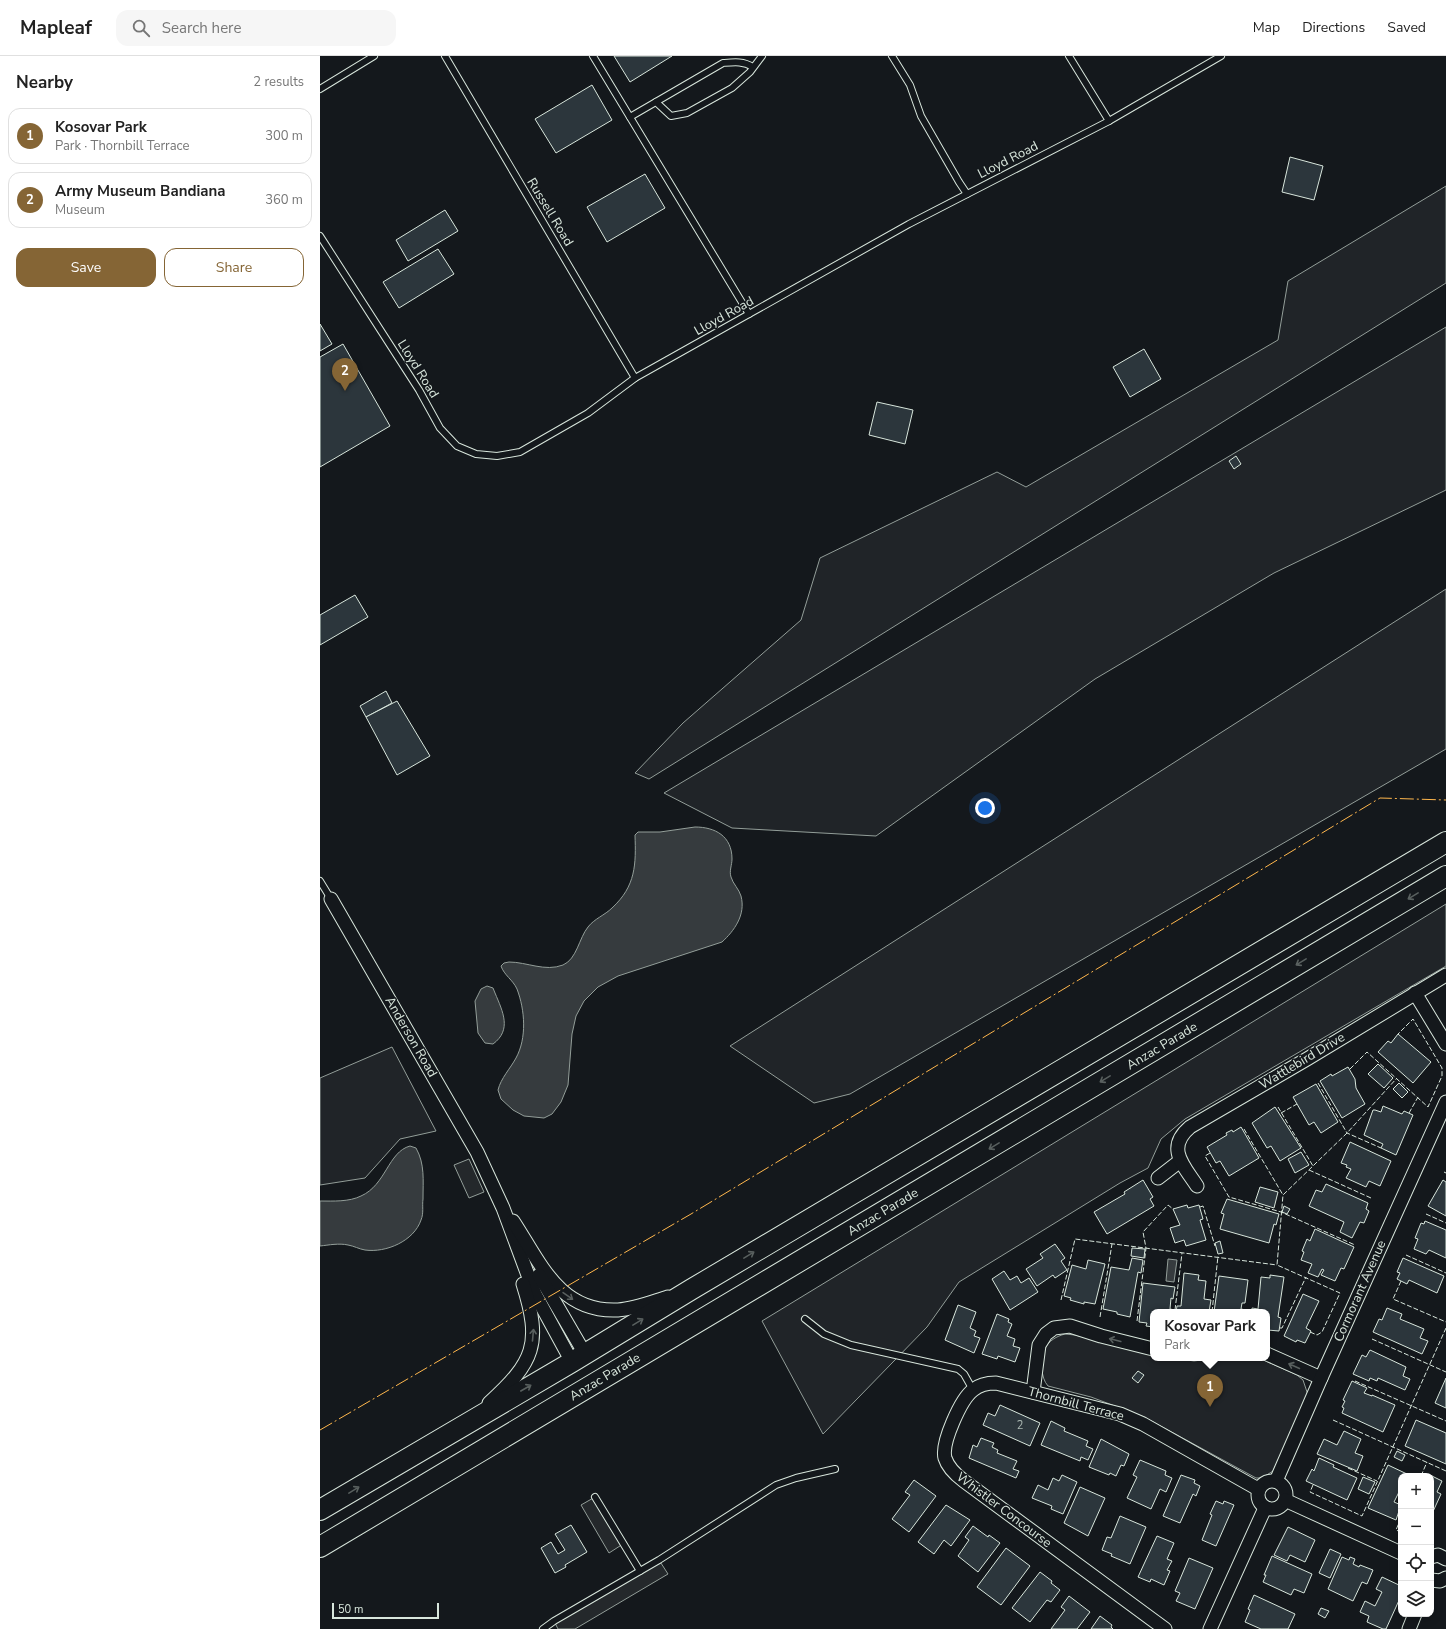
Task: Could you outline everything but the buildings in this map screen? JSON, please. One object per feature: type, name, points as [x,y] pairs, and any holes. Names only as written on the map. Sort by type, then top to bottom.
[{"type":"main road","points":[[320,1510],[579,1358],[692,1289],[1446,842]]},
{"type":"main road","name":"Anzac Parade","points":[[320,1547],[1446,876]]},
{"type":"main road","points":[[579,1358],[594,1383]]},
{"type":"street","name":"Anderson Road","points":[[331,899],[477,1152],[497,1196],[546,1288],[579,1358]]},
{"type":"street","name":"Wattlebird Drive","points":[[1180,1161],[1178,1154],[1179,1141],[1183,1133],[1190,1127],[1307,1059],[1446,975]]},
{"type":"street","points":[[1415,994],[1446,1044]]},
{"type":"street","name":"Cormorant Avenue","points":[[1276,1481],[1446,1102]]},
{"type":"street","points":[[1158,1178],[1180,1161],[1197,1186]]},
{"type":"street","name":"Anderson Road","points":[[497,1196],[554,1283],[564,1293],[582,1304],[599,1309],[619,1310],[640,1306],[692,1289]]},
{"type":"street","name":"Anderson Road","points":[[470,1421],[518,1374],[528,1355],[533,1336],[533,1321],[530,1309],[497,1196]]},
{"type":"street","points":[[1033,1392],[1039,1344],[1046,1334],[1054,1328],[1070,1326],[1101,1336],[1150,1348]]},
{"type":"street","points":[[1270,1355],[1321,1378]]},
{"type":"street","name":"Thornbill Terrace","points":[[973,1390],[992,1383],[1120,1414],[1143,1424],[1258,1489]]},
{"type":"street","name":"Whistler Concourse","points":[[973,1390],[962,1404],[945,1444],[945,1457],[952,1470],[964,1481],[1165,1629]]},
{"type":"street","points":[[1267,1481],[1276,1481],[1284,1486],[1286,1495],[1285,1500],[1283,1504],[1275,1509],[1265,1508],[1257,1496],[1258,1489],[1267,1481]]},
{"type":"street","points":[[1285,1500],[1398,1552]]},
{"type":"street","points":[[1210,1629],[1265,1508]]},
{"type":"street","points":[[1409,1629],[1414,1617]]},
{"type":"lane","points":[[320,89],[374,56]]},
{"type":"lane","name":"Russell Road","points":[[445,56],[635,378]]},
{"type":"lane","points":[[593,56],[749,314]]},
{"type":"lane","points":[[656,102],[671,116],[687,113],[732,88],[753,68],[762,56]]},
{"type":"lane","points":[[892,56],[910,85],[921,116],[967,194]]},
{"type":"lane","points":[[1069,56],[1109,121]]},
{"type":"lane","name":"Lloyd Road","points":[[320,236],[419,390],[440,428],[457,446],[476,454],[497,456],[520,452],[588,413],[635,378],[909,224],[1109,121],[1221,56]]},
{"type":"lane","points":[[630,117],[723,63],[737,61],[746,63],[753,68]]},
{"type":"lane","name":"Anderson Road","points":[[320,881],[331,899]]},
{"type":"lane","points":[[805,1319],[824,1334],[851,1345],[958,1369],[964,1374],[973,1390]]},
{"type":"lane","points":[[543,1629],[554,1621],[640,1571],[776,1486],[796,1478],[835,1469]]},
{"type":"lane","points":[[595,1497],[640,1571]]},
{"type":"shaded area","points":[[1446,186],[1446,283],[649,779],[635,773],[683,723],[801,620],[820,558],[997,472],[1026,487],[1278,340],[1288,281]]},
{"type":"shaded area","points":[[1446,327],[1446,490],[1274,573],[1095,679],[876,836],[732,828],[664,793]]},
{"type":"shaded area","points":[[1446,589],[1446,749],[850,1094],[814,1103],[730,1046]]},
{"type":"shaded area","points":[[702,827],[721,834],[729,844],[732,859],[730,875],[740,893],[742,903],[742,910],[735,928],[722,942],[618,976],[598,987],[584,1001],[576,1016],[572,1034],[568,1085],[561,1102],[552,1114],[544,1118],[524,1116],[513,1110],[501,1099],[498,1090],[501,1081],[520,1050],[524,1024],[522,1006],[517,989],[501,966],[504,963],[516,962],[543,967],[556,967],[568,962],[575,953],[588,927],[612,908],[626,891],[633,874],[635,835],[638,832],[660,832]]},
{"type":"shaded area","points":[[1446,904],[1446,966],[1185,1119],[1161,1139],[1148,1168],[1120,1183],[959,1282],[927,1327],[823,1434],[762,1321]]},
{"type":"shaded area","points":[[487,986],[493,988],[501,1007],[504,1020],[502,1033],[499,1039],[493,1044],[485,1043],[478,1033],[475,1001],[481,989]]},
{"type":"shaded area","points":[[392,1047],[436,1131],[400,1139],[365,1178],[320,1185],[320,1078]]},
{"type":"shaded area","points":[[410,1146],[416,1148],[419,1154],[423,1179],[421,1220],[412,1234],[406,1240],[382,1250],[365,1250],[350,1245],[341,1244],[320,1246],[320,1201],[341,1201],[361,1196],[376,1184],[397,1155],[403,1149]]},
{"type":"shaded area","points":[[469,1159],[484,1192],[469,1198],[454,1165]]},
{"type":"shaded area","points":[[1168,1259],[1177,1260],[1174,1282],[1166,1281]]},
{"type":"shaded area","points":[[1065,1334],[1075,1335],[1150,1352],[1150,1361],[1266,1361],[1297,1375],[1303,1380],[1308,1395],[1273,1471],[1262,1478],[1256,1478],[1144,1417],[1091,1397],[1048,1386],[1042,1374],[1045,1349],[1053,1339]]},
{"type":"shaded area","points":[[595,1497],[623,1544],[609,1553],[581,1505]]},
{"type":"shaded area","points":[[659,1560],[668,1574],[575,1629],[558,1629],[554,1621]]},
{"type":"fence","points":[[1350,1069],[1367,1052],[1428,1107],[1442,1076],[1442,1068],[1413,1019],[1398,1034]]},
{"type":"fence","points":[[1310,1332],[1317,1335],[1322,1332],[1340,1293],[1277,1265],[1283,1195],[1347,1133],[1397,1078]]},
{"type":"fence","points":[[1318,1083],[1347,1133],[1381,1148]]},
{"type":"fence","points":[[1409,1113],[1418,1097]]},
{"type":"fence","points":[[1281,1113],[1297,1104]]},
{"type":"fence","points":[[1278,1107],[1313,1166]]},
{"type":"fence","points":[[1244,1129],[1283,1195]]},
{"type":"fence","points":[[1210,1153],[1205,1156],[1229,1197],[1281,1212],[1355,1245]]},
{"type":"fence","points":[[1309,1170],[1371,1198]]},
{"type":"fence","points":[[1137,1321],[1146,1248],[1143,1232],[1168,1205],[1173,1209]]},
{"type":"fence","points":[[1200,1207],[1203,1206],[1215,1246]]},
{"type":"fence","points":[[1426,1214],[1446,1223]]},
{"type":"fence","points":[[1061,1300],[1075,1239],[1277,1265]]},
{"type":"fence","points":[[1100,1317],[1112,1244]]},
{"type":"fence","points":[[1175,1309],[1182,1253]]},
{"type":"fence","points":[[1406,1255],[1446,1273]]},
{"type":"fence","points":[[1212,1309],[1218,1256]]},
{"type":"fence","points":[[1280,1328],[1282,1328],[1306,1277]]},
{"type":"fence","points":[[1401,1281],[1393,1299],[1446,1322]]},
{"type":"fence","points":[[1313,1485],[1310,1492],[1362,1516],[1446,1328]]},
{"type":"fence","points":[[1372,1339],[1446,1372]]},
{"type":"fence","points":[[1355,1381],[1446,1421]]},
{"type":"fence","points":[[1333,1420],[1446,1471]]},
{"type":"fence","points":[[1422,1473],[1427,1462]]},
{"type":"fence","points":[[1348,1468],[1377,1481]]},
{"type":"fence","points":[[1398,1525],[1396,1530],[1398,1531]]},
{"type":"power","points":[[320,1430],[691,1214],[1380,798],[1446,800]]},
{"type":"place","name":"Army Museum Bandiana","points":[[345,391]]},
{"type":"place","name":"Kosovar Park","points":[[1210,1407]]}]
